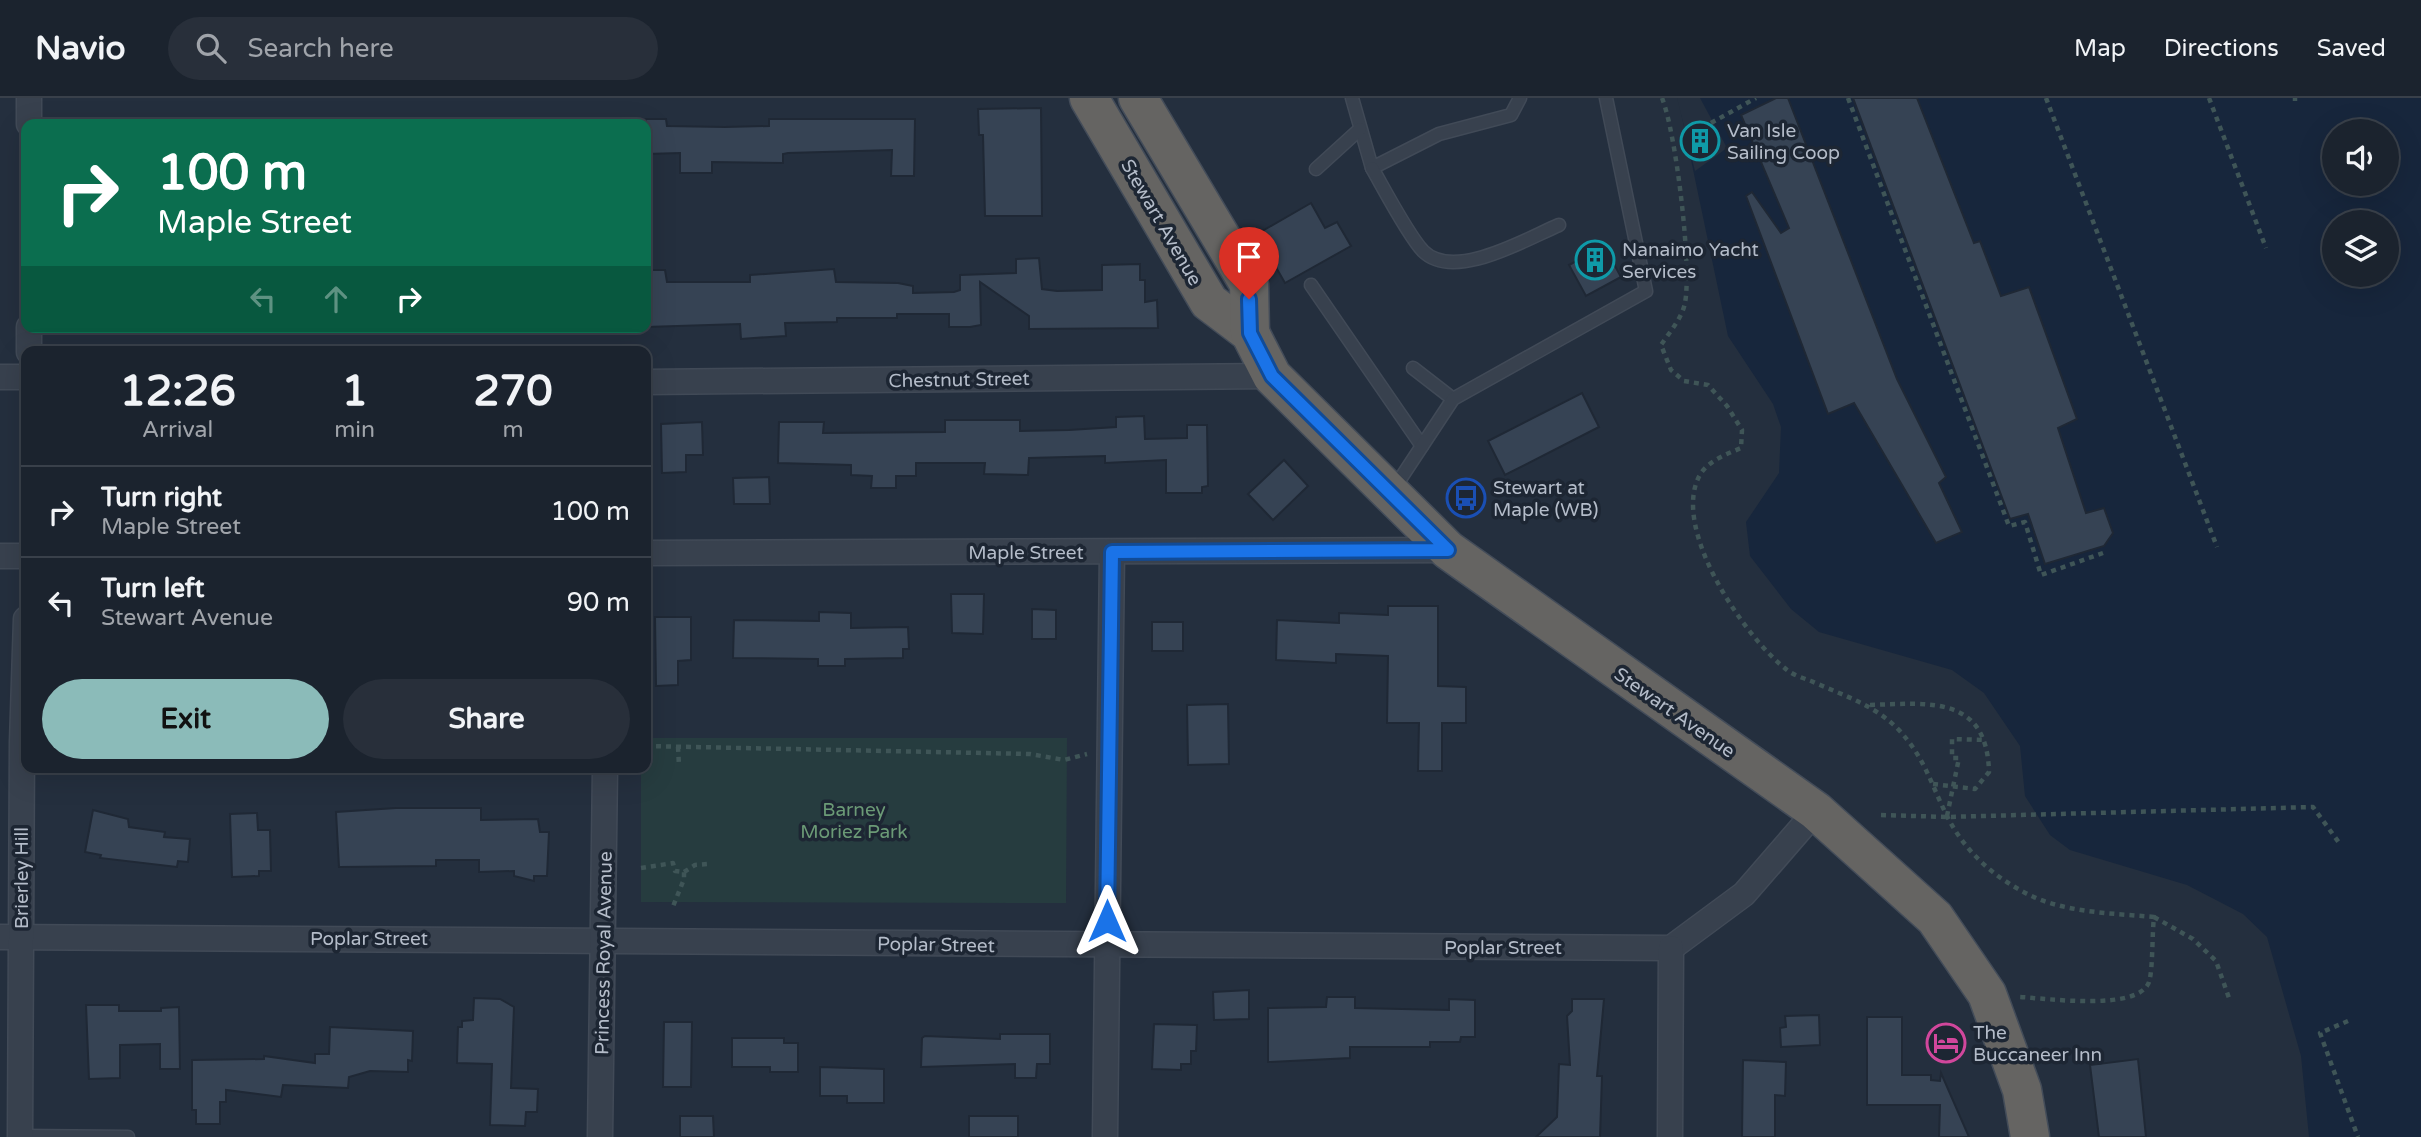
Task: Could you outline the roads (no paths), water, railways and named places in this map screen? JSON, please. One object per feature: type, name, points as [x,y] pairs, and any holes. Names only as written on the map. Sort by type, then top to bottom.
[{"type":"highway","name":"Stewart Avenue","points":[[1089,98],[1209,302],[1250,333]]},
{"type":"highway","name":"Stewart Avenue","points":[[1138,98],[1248,284],[1250,333],[1272,376],[1448,550],[1816,811],[1935,918],[1987,994],[2022,1090],[2030,1137]]},
{"type":"street","points":[[29,98],[29,119]]},
{"type":"street","name":"Chestnut Street","points":[[651,382],[1272,376]]},
{"type":"street","points":[[0,377],[21,377]]},
{"type":"street","name":"Maple Street","points":[[651,553],[1448,550]]},
{"type":"street","points":[[1105,1137],[1112,552]]},
{"type":"street","points":[[0,556],[21,556]]},
{"type":"street","name":"Brierley Hill","points":[[20,1137],[10,937],[22,773]]},
{"type":"street","name":"Princess Royal Avenue","points":[[600,1137],[605,773]]},
{"type":"street","points":[[1670,1137],[1671,948],[1744,894],[1816,811]]},
{"type":"street","name":"Poplar Street","points":[[10,937],[1671,948]]},
{"type":"lane","points":[[1352,98],[1372,168],[1424,252],[1447,262],[1472,262],[1559,225]]},
{"type":"lane","points":[[1372,168],[1439,134],[1511,115],[1520,98]]},
{"type":"lane","points":[[1391,493],[1453,399],[1646,291],[1606,98]]},
{"type":"lane","points":[[1316,169],[1360,129]]},
{"type":"lane","points":[[1311,285],[1422,446]]},
{"type":"lane","points":[[1413,368],[1453,399]]},
{"type":"lane","points":[[20,1137],[128,1137]]},
{"type":"water","points":[[1678,98],[2421,98],[2421,1137],[2309,1137],[2301,1056],[2267,937],[2243,914],[2187,885],[2070,850],[2050,835],[2025,796],[2020,746],[1984,693],[1952,670],[1819,632],[1791,609],[1750,556],[1746,522],[1779,473],[1781,427],[1773,404],[1728,336]]},
{"type":"place","name":"Van Isle Sailing Coop","points":[[1700,141]]},
{"type":"place","name":"Nanaimo Yacht Services","points":[[1595,260]]},
{"type":"place","name":"Stewart at Maple (WB)","points":[[1466,498]]},
{"type":"place","name":"The Buccaneer Inn","points":[[1946,1043]]},
{"type":"park label","name":"Barney Moriez Park","points":[[854,820]]}]
